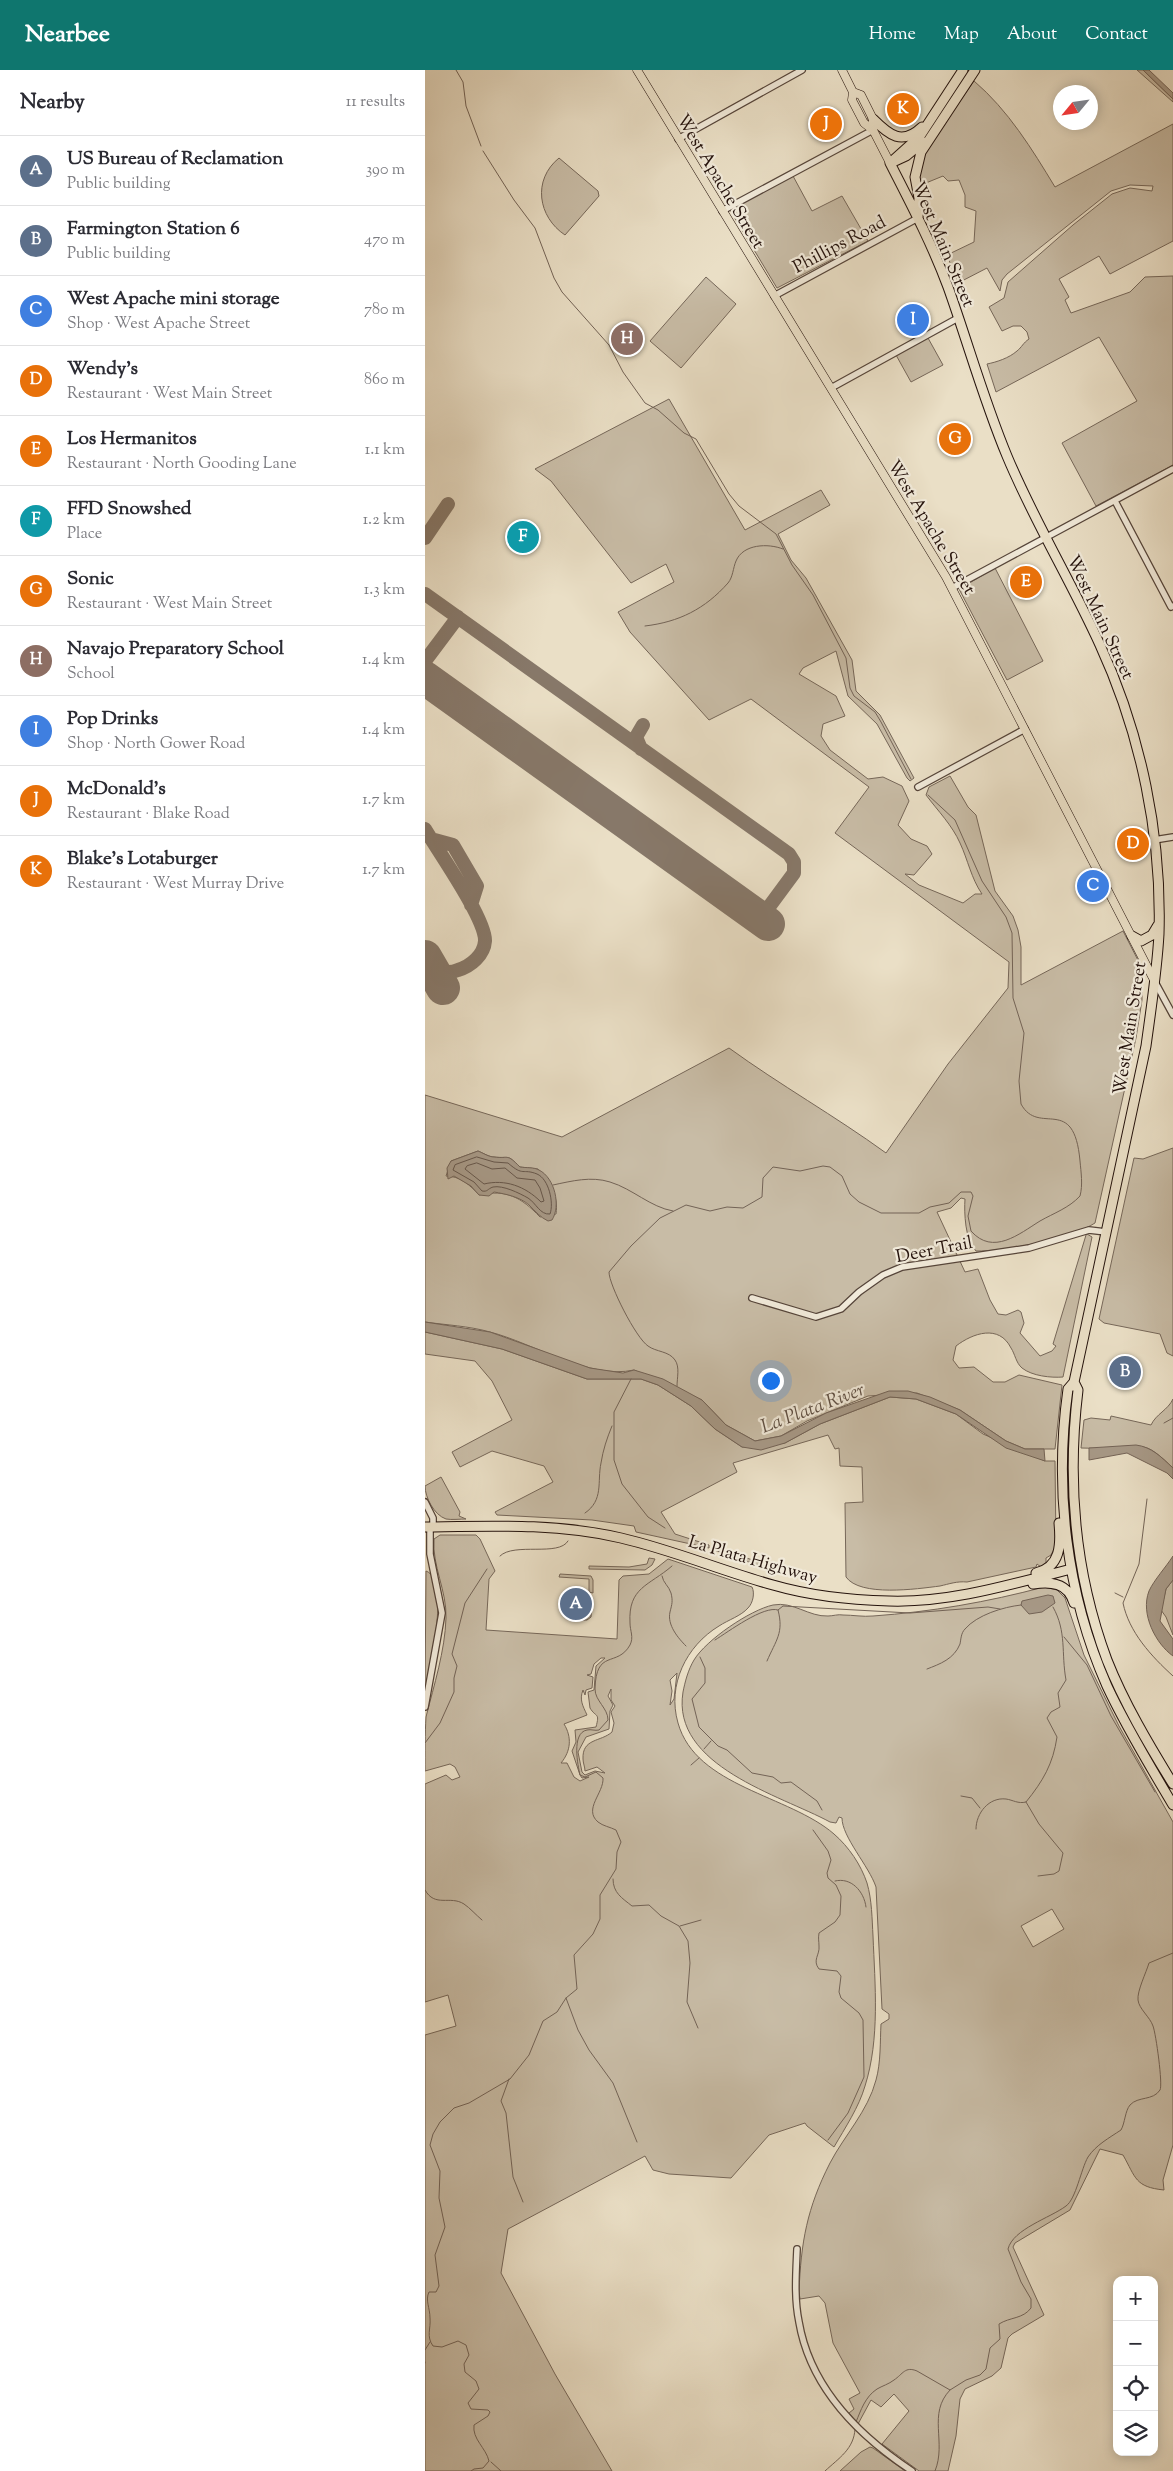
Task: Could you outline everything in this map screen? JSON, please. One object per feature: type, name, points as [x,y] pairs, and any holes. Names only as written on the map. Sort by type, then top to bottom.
[{"type":"highway","points":[[918,218],[919,198],[915,177],[918,162],[937,118],[963,70]]},
{"type":"highway","points":[[890,163],[911,153],[975,70]]},
{"type":"highway","points":[[873,119],[891,134],[904,137],[914,134],[937,118]]},
{"type":"highway","name":"West Main Street","points":[[890,163],[936,258],[959,318],[1003,447],[1045,538],[1094,632],[1117,687],[1143,775],[1154,840],[1159,924],[1155,980],[1146,1046],[1074,1382],[1068,1389],[1064,1417],[1062,1471],[1064,1515],[1071,1569],[1093,1652],[1126,1724],[1173,1805]]},
{"type":"highway","points":[[1132,936],[1141,941],[1147,938],[1159,924]]},
{"type":"highway","name":"West Main Street","points":[[1074,1382],[1078,1390],[1072,1456],[1083,1571],[1105,1651],[1127,1702],[1173,1784]]},
{"type":"highway","points":[[1062,1471],[1058,1476],[1060,1544],[1057,1557],[1051,1566],[1043,1571],[1006,1580],[999,1587],[1008,1590],[1042,1582],[1055,1583],[1063,1587],[1071,1595],[1087,1643],[1093,1652]]},
{"type":"highway","points":[[1077,1524],[1074,1536],[1077,1554],[1071,1569],[1082,1585],[1099,1645],[1105,1651]]},
{"type":"highway","name":"La Plata Highway","points":[[429,1527],[530,1527],[596,1533],[663,1549],[774,1585],[840,1598],[913,1600],[963,1594],[1071,1569]]},
{"type":"main road","name":"West Apache Street","points":[[637,70],[952,588],[1155,980]]},
{"type":"main road","name":"West Main Street","points":[[842,70],[853,92],[852,100],[864,124],[873,130]]},
{"type":"main road","name":"West Main Street","points":[[853,92],[861,95],[873,119],[873,130],[890,163]]},
{"type":"street","points":[[678,139],[802,70]]},
{"type":"street","points":[[722,211],[873,130]]},
{"type":"street","name":"Phillips Road","points":[[774,296],[918,218]]},
{"type":"street","points":[[831,388],[959,318]]},
{"type":"street","points":[[952,588],[1173,469]]},
{"type":"street","points":[[1115,501],[1172,607]]},
{"type":"street","points":[[918,787],[1025,729]]},
{"type":"street","points":[[1154,840],[1173,837]]},
{"type":"street","name":"West Apache Street","points":[[1155,980],[1173,1015]]},
{"type":"street","name":"Deer Trail","points":[[752,1298],[816,1317],[841,1309],[859,1292],[883,1276],[902,1267],[1029,1248],[1089,1230],[1105,1232]]},
{"type":"street","points":[[425,1502],[433,1518],[429,1527],[432,1566],[441,1602],[442,1621],[425,1707]]},
{"type":"street","points":[[425,1567],[432,1566]]},
{"type":"street","points":[[797,2249],[796,2286],[799,2324],[817,2374],[834,2401],[853,2424],[868,2439],[912,2471]]},
{"type":"shaded area","points":[[1137,70],[1143,70],[1173,99],[1173,102]]},
{"type":"shaded area","points":[[974,81],[1009,117],[1055,187],[1173,124],[1173,241],[1110,274],[1099,256],[1059,279],[1069,297],[1065,300],[1071,313],[1130,292],[1145,277],[1173,276],[1173,465],[1096,506],[1062,443],[1137,401],[1099,337],[996,392],[987,364],[1010,356],[1019,350],[1029,339],[1027,332],[1021,326],[1013,326],[1002,331],[989,307],[1004,298],[1008,282],[1073,225],[1112,194],[1130,188],[1152,191],[1153,186],[1130,185],[1111,191],[1007,274],[1002,280],[1000,291],[987,268],[958,283],[947,255],[974,242],[976,211],[965,207],[965,195],[959,180],[948,181],[943,176],[921,185],[919,174],[925,151]]},
{"type":"shaded area","points":[[559,158],[598,191],[599,196],[565,235],[549,218],[544,209],[542,198],[542,187],[545,177],[550,167]]},
{"type":"shaded area","points":[[793,176],[812,211],[842,196],[868,241],[777,288],[730,210]]},
{"type":"shaded area","points":[[706,277],[736,304],[681,368],[650,341]]},
{"type":"shaded area","points":[[928,338],[943,365],[911,382],[896,355]]},
{"type":"shaded area","points":[[669,399],[745,530],[821,490],[830,505],[778,534],[791,560],[806,578],[852,660],[856,691],[880,715],[914,778],[910,781],[907,778],[877,724],[848,696],[836,651],[803,668],[799,674],[836,696],[845,716],[823,724],[821,736],[830,750],[868,779],[883,777],[902,786],[909,801],[898,825],[911,839],[927,846],[932,854],[914,875],[905,874],[919,885],[963,903],[975,894],[982,894],[975,882],[957,836],[926,795],[929,787],[950,776],[968,807],[976,815],[995,891],[1013,916],[1018,930],[1021,947],[1021,985],[1123,931],[1142,968],[1142,1000],[1136,1038],[1095,1223],[1071,1234],[1037,1243],[1019,1247],[976,1251],[967,1234],[965,1199],[961,1198],[951,1208],[937,1212],[965,1272],[978,1269],[990,1300],[998,1314],[1006,1315],[1018,1310],[1021,1312],[1024,1323],[1020,1333],[1040,1356],[1052,1351],[1056,1346],[1053,1344],[1086,1235],[1092,1237],[1063,1377],[1042,1376],[1026,1371],[1018,1364],[1006,1340],[993,1333],[970,1337],[963,1341],[956,1346],[953,1360],[959,1368],[974,1367],[993,1382],[1005,1382],[1019,1375],[1062,1385],[1055,1449],[1025,1449],[1006,1441],[960,1410],[917,1393],[868,1396],[807,1421],[781,1436],[755,1441],[726,1425],[702,1400],[634,1370],[617,1372],[599,1370],[562,1359],[490,1332],[425,1322],[425,1095],[562,1137],[729,1048],[886,1153],[948,1064],[1008,988],[1009,962],[835,833],[869,787],[751,699],[709,720],[630,632],[618,612],[674,582],[666,564],[631,583],[551,481],[535,469]],"holes":[[[478,1151],[492,1157],[510,1158],[520,1167],[538,1169],[555,1195],[556,1214],[540,1217],[526,1204],[513,1196],[497,1193],[479,1195],[464,1182],[451,1176],[446,1176],[451,1161]]]},
{"type":"shaded area","points":[[995,568],[1043,661],[1007,680],[959,589]]},
{"type":"shaded area","points":[[1173,1148],[1173,1356],[1167,1353],[1160,1334],[1104,1323],[1099,1319],[1134,1158],[1143,1159]]},
{"type":"shaded area","points":[[425,1332],[502,1349],[587,1379],[641,1379],[658,1385],[691,1406],[715,1429],[742,1447],[785,1443],[820,1424],[890,1397],[916,1399],[956,1414],[983,1434],[1045,1461],[1055,1461],[1056,1545],[1051,1555],[1046,1558],[1046,1564],[1041,1567],[1037,1564],[1036,1567],[967,1582],[956,1582],[918,1589],[890,1590],[863,1587],[853,1583],[846,1577],[845,1503],[863,1502],[862,1467],[840,1466],[839,1448],[835,1449],[828,1435],[733,1463],[737,1472],[661,1512],[675,1534],[709,1545],[709,1548],[636,1532],[634,1526],[592,1520],[497,1515],[495,1512],[553,1482],[544,1466],[492,1451],[460,1467],[452,1452],[512,1420],[492,1381],[475,1361],[425,1354]]},
{"type":"shaded area","points":[[1173,1399],[1173,1468],[1156,1453],[1144,1447],[1081,1448],[1084,1420],[1091,1418],[1110,1420],[1111,1416],[1151,1425]]},
{"type":"shaded area","points":[[441,1477],[460,1512],[459,1516],[466,1519],[446,1519],[438,1514],[431,1505],[425,1486]]},
{"type":"shaded area","points":[[440,1535],[476,1535],[480,1539],[495,1571],[489,1579],[486,1630],[617,1639],[619,1580],[623,1576],[649,1574],[668,1559],[752,1587],[753,1598],[748,1608],[707,1634],[689,1655],[677,1681],[675,1709],[678,1723],[688,1745],[704,1762],[723,1776],[793,1809],[834,1834],[858,1863],[869,1889],[875,1993],[873,2050],[870,2068],[859,2102],[834,2147],[805,2123],[769,2135],[731,2178],[669,2174],[653,2170],[645,2156],[508,2229],[501,2273],[555,2374],[612,2471],[425,2471],[425,2035],[456,2026],[448,1995],[425,2002],[425,1784],[446,1775],[452,1780],[460,1777],[455,1767],[450,1764],[425,1771],[426,1717],[436,1680],[446,1618],[446,1608],[435,1559],[434,1539]],"holes":[[[601,1658],[605,1658],[596,1666],[594,1690],[588,1692],[590,1708],[597,1717],[596,1727],[575,1730],[576,1742],[572,1751],[580,1775],[582,1778],[589,1777],[580,1781],[574,1777],[567,1763],[561,1763],[567,1754],[569,1744],[567,1729],[564,1724],[587,1715],[581,1697],[583,1690],[585,1695],[586,1690],[592,1688],[593,1677],[587,1675],[591,1674],[594,1664]],[[677,1673],[674,1699],[670,1705],[672,1691],[670,1680]],[[611,1689],[611,1700],[615,1706],[611,1712],[614,1723],[612,1732],[589,1744],[586,1747],[583,1759],[585,1771],[597,1767],[605,1773],[595,1771],[585,1775],[582,1772],[578,1752],[586,1737],[609,1729],[610,1711],[613,1705],[608,1696]]]},
{"type":"shaded area","points":[[715,1547],[764,1564],[763,1567],[714,1550]]},
{"type":"shaded area","points":[[649,1558],[655,1559],[652,1565],[645,1570],[589,1569],[589,1566],[629,1567],[647,1564]]},
{"type":"shaded area","points":[[426,1571],[433,1578],[437,1591],[438,1608],[434,1648],[425,1694]]},
{"type":"shaded area","points":[[560,1574],[591,1576],[593,1580],[593,1593],[589,1592],[589,1579],[559,1577]]},
{"type":"shaded area","points":[[1173,1580],[1173,1635],[1161,1610],[1166,1589]]},
{"type":"shaded area","points":[[1044,1587],[1057,1590],[1065,1598],[1084,1655],[1119,1726],[1173,1822],[1173,2145],[1163,2180],[1164,2190],[1154,2189],[1137,2180],[1123,2155],[1100,2149],[1070,2210],[1015,2243],[1013,2247],[1044,2315],[1008,2338],[1001,2368],[992,2376],[965,2389],[960,2399],[956,2436],[948,2471],[919,2471],[882,2444],[909,2411],[894,2394],[881,2407],[871,2400],[858,2424],[849,2413],[854,2409],[849,2399],[860,2393],[833,2343],[825,2303],[819,2296],[800,2299],[799,2292],[801,2257],[811,2210],[830,2163],[862,2113],[872,2091],[879,2066],[881,2024],[889,2019],[889,2014],[882,2009],[876,1887],[846,1834],[842,1818],[839,1817],[836,1823],[830,1822],[758,1789],[733,1775],[711,1759],[694,1740],[684,1718],[683,1692],[694,1660],[708,1644],[741,1619],[773,1605],[787,1605],[821,1616],[869,1616],[937,1609]],"holes":[[[1052,1909],[1064,1929],[1033,1947],[1021,1926]]]},
{"type":"shaded area","points":[[588,1602],[592,1602],[591,1617],[587,1620],[575,1620],[576,1616],[587,1616]]},
{"type":"shaded area","points":[[870,2447],[905,2471],[840,2471],[861,2452]]},
{"type":"water","points":[[1143,70],[1149,70],[1173,93],[1173,99]]},
{"type":"water","points":[[478,1151],[492,1157],[510,1158],[520,1167],[535,1168],[545,1174],[555,1193],[556,1207],[552,1220],[548,1221],[525,1202],[517,1198],[494,1192],[489,1196],[479,1195],[471,1186],[454,1176],[448,1179],[447,1168],[451,1161]]},
{"type":"water","points":[[425,1322],[490,1332],[590,1368],[623,1373],[634,1370],[663,1379],[702,1400],[726,1425],[755,1441],[781,1436],[826,1413],[889,1391],[908,1391],[930,1397],[960,1410],[1006,1441],[1025,1449],[1044,1449],[1045,1461],[1006,1448],[956,1414],[916,1399],[890,1397],[820,1424],[785,1443],[761,1450],[742,1447],[715,1429],[691,1406],[658,1385],[641,1379],[587,1379],[502,1349],[425,1332]]},
{"type":"water","points":[[1136,1445],[1152,1450],[1173,1468],[1173,1479],[1167,1473],[1127,1453],[1089,1460],[1089,1448]]},
{"type":"water","points":[[1173,1556],[1173,1580],[1166,1589],[1160,1621],[1173,1639],[1173,1656],[1161,1644],[1151,1628],[1148,1619],[1147,1600],[1154,1582]]},
{"type":"water","points":[[1048,1595],[1053,1596],[1055,1603],[1042,1612],[1029,1614],[1021,1605],[1022,1601]]},
{"type":"waterway","points":[[456,70],[463,82],[466,106],[481,146]]},
{"type":"waterway","points":[[483,151],[514,200],[535,228],[554,278],[562,292],[609,345],[623,372],[645,403],[658,410],[684,433],[696,439],[729,494],[739,506],[776,534],[792,565],[813,595],[846,658],[850,688],[854,696],[875,712],[911,779]]},
{"type":"waterway","points":[[645,626],[669,621],[701,607],[730,581],[736,561],[744,551],[757,546],[783,549]]},
{"type":"waterway","points":[[677,1386],[677,1363],[669,1355],[648,1346],[637,1333],[618,1299],[609,1272],[631,1246],[660,1218],[686,1205],[710,1211],[727,1207],[743,1208],[762,1197],[763,1178],[773,1167],[800,1171],[823,1166],[830,1167],[842,1176],[850,1194],[859,1202],[881,1213],[919,1213],[930,1207],[949,1203],[961,1192],[971,1192],[973,1196],[968,1216],[971,1231],[979,1238],[988,1242],[997,1242],[1015,1236],[1066,1207],[1080,1196],[1082,1183],[1080,1161],[1076,1140],[1071,1128],[1055,1119],[1037,1117],[1028,1113],[1021,1104],[1019,1081],[1024,1033],[1013,998],[1012,933],[1006,917],[982,881],[955,820],[928,795]]},
{"type":"waterway","points":[[553,1185],[581,1180],[603,1180],[618,1185],[657,1206],[673,1211]]},
{"type":"waterway","points":[[631,1379],[614,1412],[614,1460],[622,1484],[648,1517],[665,1528]]},
{"type":"waterway","points":[[1164,1423],[1173,1418]]},
{"type":"waterway","points":[[585,1513],[595,1502],[599,1490],[602,1458],[612,1426]]},
{"type":"waterway","points":[[1147,1499],[1139,1564],[1123,1603],[1130,1624],[1142,1643],[1173,1676]]},
{"type":"waterway","points":[[500,1556],[515,1550],[556,1548],[563,1546],[568,1541]]},
{"type":"waterway","points":[[471,2471],[483,2468],[489,2461],[475,2435],[474,2425],[488,2416],[490,2412],[488,2410],[471,2409],[468,2403],[479,2389],[476,2381],[465,2372],[464,2364],[469,2355],[466,2345],[458,2341],[442,2347],[433,2346],[430,2339],[430,2318],[427,2298],[429,2292],[436,2292],[439,2286],[435,2255],[445,2227],[439,2198],[440,2171],[430,2145],[433,2134],[440,2122],[454,2108],[469,2103],[510,2079],[529,2055],[543,2021],[557,2012],[566,1998],[577,1989],[574,1955],[593,1934],[600,1919],[600,1895],[616,1869],[617,1852],[621,1842],[616,1830],[598,1822],[594,1817],[593,1806],[601,1789],[603,1778],[596,1772],[585,1777],[580,1775],[577,1743],[582,1732],[599,1730],[608,1720],[606,1712],[597,1697],[595,1689],[596,1676],[603,1663],[619,1656],[630,1645],[632,1637],[630,1611],[636,1594],[672,1566]]},
{"type":"waterway","points":[[425,1743],[440,1723],[454,1692],[454,1678],[457,1666],[452,1654],[465,1603],[487,1569]]},
{"type":"waterway","points":[[662,1576],[672,1596],[670,1622],[686,1646]]},
{"type":"waterway","points":[[1115,1593],[1123,1597]]},
{"type":"waterway","points":[[927,1669],[942,1663],[954,1654],[960,1644],[961,1636],[970,1624],[983,1616],[999,1610],[1021,1605]]},
{"type":"waterway","points":[[767,1661],[780,1631],[778,1610],[783,1606],[910,1613],[988,1607],[1000,1609]]},
{"type":"waterway","points":[[976,1829],[978,1817],[989,1803],[1000,1799],[1026,1802],[1042,1779],[1053,1756],[1057,1737],[1047,1718],[1051,1712],[1060,1707],[1058,1693],[1066,1680],[1062,1634],[1053,1607]]},
{"type":"waterway","points":[[715,1640],[755,1615],[764,1611],[778,1610]]},
{"type":"waterway","points":[[1064,1637],[1087,1665],[1111,1716],[1155,1792]]},
{"type":"waterway","points":[[700,1657],[705,1668],[705,1683],[692,1699],[699,1727],[718,1746],[727,1750],[752,1773],[773,1777],[781,1783],[791,1782],[817,1801],[822,1810]]},
{"type":"waterway","points":[[704,1749],[711,1741]]},
{"type":"waterway","points":[[691,1765],[699,1758]]},
{"type":"waterway","points":[[961,1796],[972,1798],[980,1808]]},
{"type":"waterway","points":[[1026,1802],[1039,1824],[1063,1853],[1059,1871],[1054,1874],[1038,1876]]},
{"type":"waterway","points":[[813,1830],[828,1851],[831,1860],[827,1873],[828,1878],[836,1885],[841,1896],[840,1915],[835,1922],[819,1933],[819,1949],[816,1963],[819,1969],[837,1971],[841,1976],[839,1992],[841,1998],[859,2013],[863,2020],[864,2077],[848,2113],[828,2140]]},
{"type":"waterway","points":[[613,1879],[616,1892],[632,1906],[649,1905],[661,1916],[679,1926],[688,1941],[690,1963],[687,2002],[698,2028]]},
{"type":"waterway","points":[[835,1881],[846,1881],[856,1886],[863,1896],[866,1907]]},
{"type":"waterway","points":[[425,1890],[433,1899],[464,1904],[482,1920]]},
{"type":"waterway","points":[[680,1926],[701,1920]]},
{"type":"waterway","points":[[856,2422],[869,2396],[904,2371],[910,2369],[917,2371],[950,2390],[966,2380],[980,2375],[986,2369],[990,2348],[1000,2339],[999,2324],[1020,2316],[1031,2308],[1031,2299],[1021,2282],[1008,2249],[1011,2242],[1024,2230],[1070,2202],[1076,2191],[1085,2162],[1091,2153],[1121,2130],[1127,2110],[1133,2102],[1153,2096],[1160,2090],[1160,2070],[1154,2031],[1152,2023],[1142,2010],[1138,1996],[1149,1963],[1173,1953]]},
{"type":"waterway","points":[[566,1998],[578,2030],[589,2050],[613,2083],[637,2142]]},
{"type":"waterway","points":[[509,2079],[501,2101],[506,2113],[513,2177],[523,2202]]},
{"type":"waterway","points":[[425,2350],[430,2342]]},
{"type":"waterway","points":[[935,2471],[939,2449],[938,2419],[943,2399],[950,2390]]},
{"type":"waterway","points":[[825,2471],[849,2448],[855,2429]]},
{"type":"waterway","points":[[491,2462],[501,2471]]},
{"type":"taxiway","points":[[425,538],[448,504]]},
{"type":"taxiway","points":[[425,594],[789,854],[794,862],[794,873],[760,919]]},
{"type":"taxiway","points":[[425,661],[458,617]]},
{"type":"taxiway","points":[[641,749],[636,737],[643,725]]},
{"type":"taxiway","points":[[425,829],[470,902],[478,917],[485,941],[482,951],[476,959],[468,966],[453,972],[439,970],[425,957]]},
{"type":"taxiway","points":[[431,839],[453,845],[477,886],[471,905]]},
{"type":"runway","points":[[425,678],[768,924]]},
{"type":"runway","points":[[425,957],[443,988]]},
{"type":"place","name":"Blake's Lotaburger","points":[[903,109]]},
{"type":"place","name":"McDonald's","points":[[826,124]]},
{"type":"place","name":"Pop Drinks","points":[[913,320]]},
{"type":"place","name":"Navajo Preparatory School","points":[[627,339]]},
{"type":"place","name":"Sonic","points":[[955,439]]},
{"type":"place","name":"FFD Snowshed","points":[[523,537]]},
{"type":"place","name":"Los Hermanitos","points":[[1026,582]]},
{"type":"place","name":"Wendy's","points":[[1133,844]]},
{"type":"place","name":"West Apache mini storage","points":[[1093,886]]},
{"type":"place","name":"Farmington Station 6","points":[[1125,1372]]},
{"type":"place","name":"US Bureau of Reclamation","points":[[576,1604]]},
{"type":"water label","name":"La Plata River","points":[[812,1407]]}]
